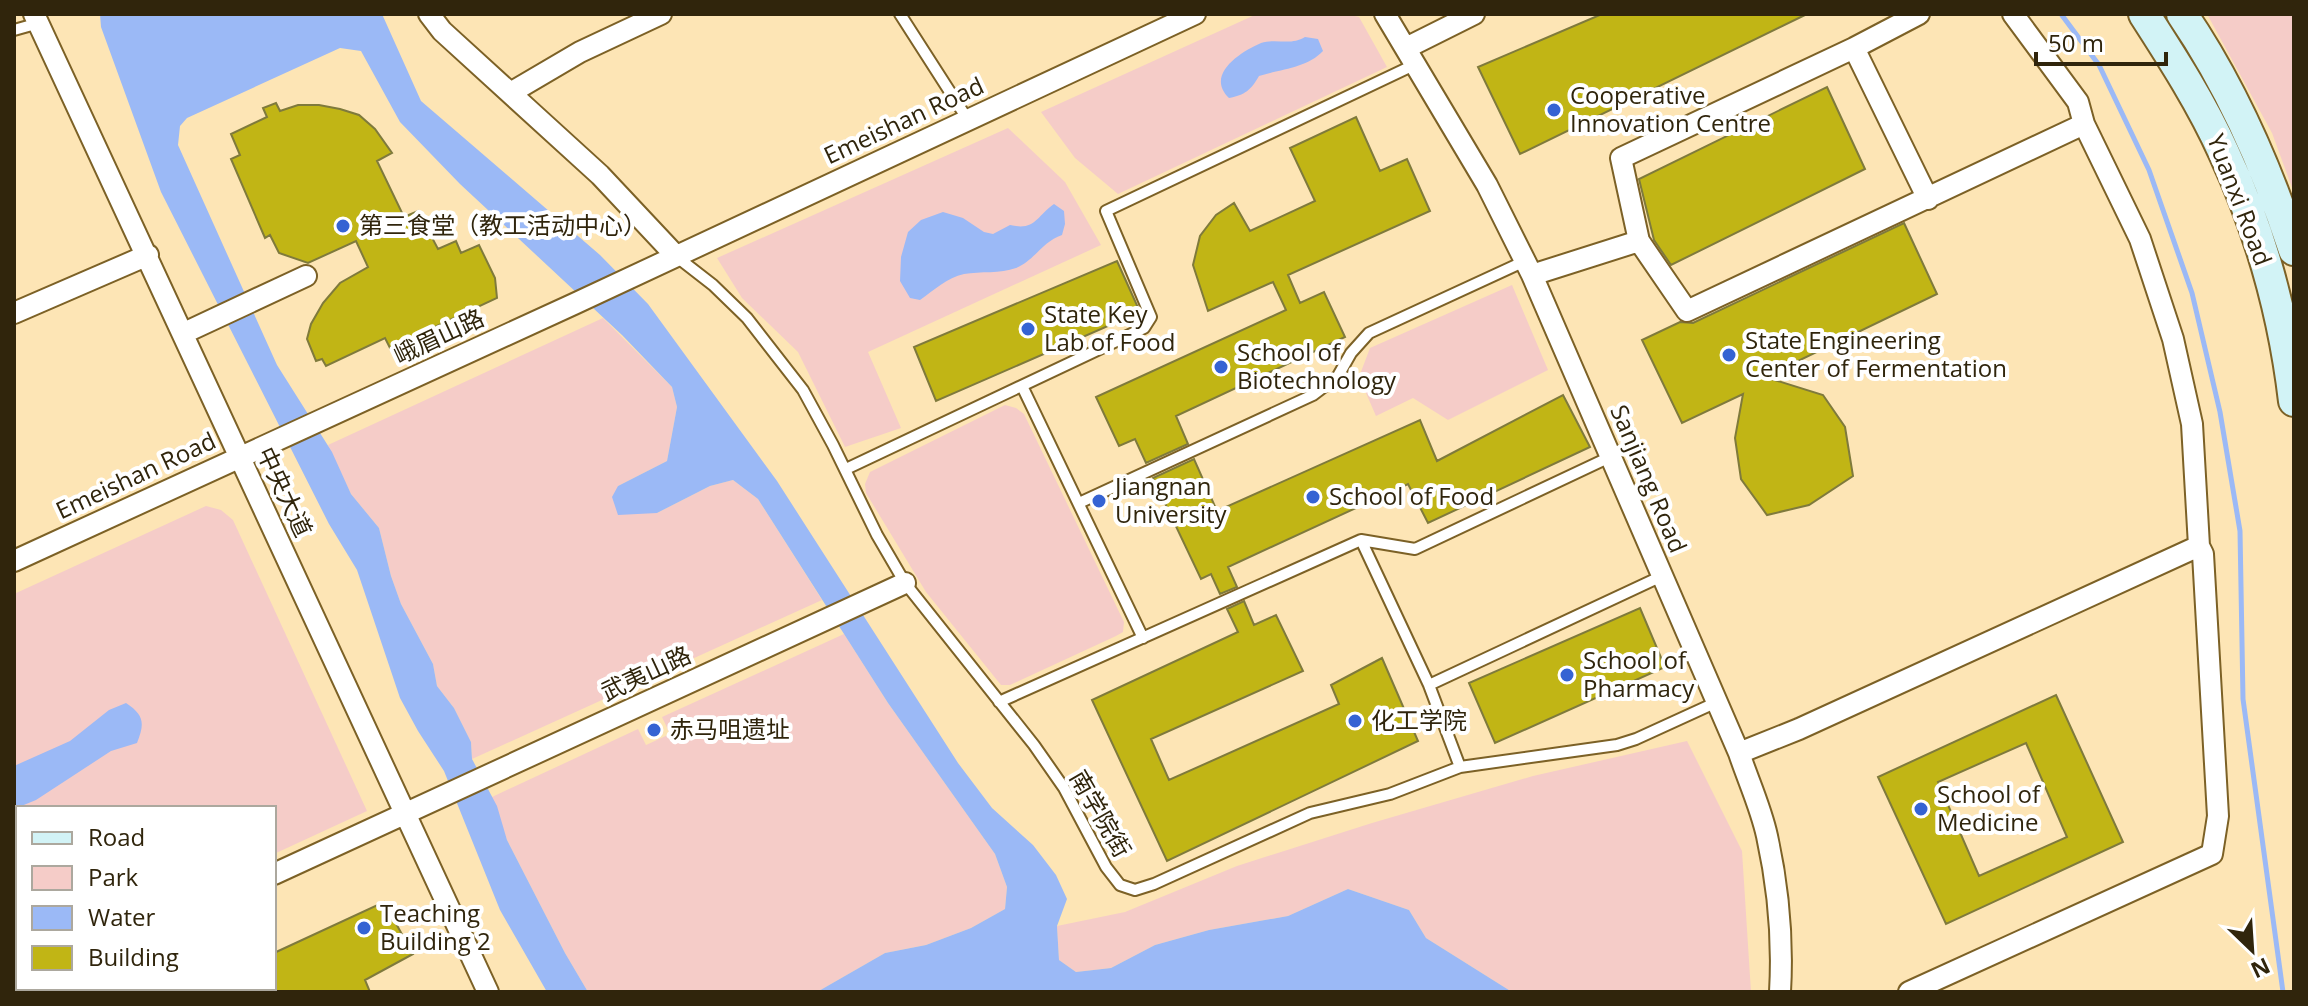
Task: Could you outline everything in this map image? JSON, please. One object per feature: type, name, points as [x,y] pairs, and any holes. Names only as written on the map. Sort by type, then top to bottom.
[{"type":"main road","name":"Yuanxi Road","points":[[2144,14],[2188,83],[2224,153],[2250,217],[2275,299],[2294,401]]},
{"type":"main road","name":"Yuanxi Road","points":[[2182,14],[2229,94],[2259,159],[2294,250]]},
{"type":"street","points":[[429,14],[442,31],[600,175],[676,256]]},
{"type":"street","points":[[512,92],[580,52],[661,14]]},
{"type":"street","name":"Emeishan Road","points":[[635,275],[1195,14]]},
{"type":"street","name":"Sanjiang Road","points":[[1385,14],[1487,185],[1528,268],[1739,753],[1766,834],[1777,901],[1780,992]]},
{"type":"street","points":[[1411,56],[1474,14]]},
{"type":"street","points":[[1919,14],[1621,158],[1639,241],[1687,311],[2084,124]]},
{"type":"street","points":[[1909,992],[2212,854],[2218,816],[2192,424],[2173,339],[2140,239],[2084,124],[2078,102],[2013,14]]},
{"type":"street","name":"中央大道","points":[[36,19],[488,992]]},
{"type":"street","points":[[1854,48],[1928,199]]},
{"type":"street","points":[[1528,268],[1639,241]]},
{"type":"street","points":[[14,313],[148,255]]},
{"type":"street","name":"峨眉山路","points":[[279,439],[635,275]]},
{"type":"street","points":[[184,333],[306,276]]},
{"type":"street","name":"Emeishan Road","points":[[14,561],[279,439]]},
{"type":"street","points":[[1739,753],[1813,723],[2199,546]]},
{"type":"street","name":"武夷山路","points":[[404,813],[905,583]]},
{"type":"street","points":[[276,873],[404,813]]},
{"type":"lane","points":[[900,14],[968,120]]},
{"type":"lane","points":[[14,30],[36,19]]},
{"type":"lane","points":[[846,469],[1144,328],[1151,317],[1106,211],[1411,56]]},
{"type":"lane","name":"南学院街","points":[[676,256],[713,285],[747,318],[803,390],[905,583],[1064,788],[1120,885],[1135,890],[1310,813],[1390,794],[1460,767],[1617,745],[1717,702]]},
{"type":"lane","points":[[1079,503],[1313,395],[1338,376],[1351,353],[1369,333],[1528,268]]},
{"type":"lane","points":[[1022,386],[1143,638]]},
{"type":"lane","points":[[999,702],[1361,540],[1415,549],[1610,457]]},
{"type":"lane","points":[[1361,540],[1429,685],[1460,767]]},
{"type":"lane","points":[[1429,685],[1662,576]]},
{"type":"green space","points":[[1257,14],[1346,14],[1359,17],[1387,67],[1118,194],[1075,158],[1041,112]]},
{"type":"green space","points":[[2207,14],[2294,14],[2294,193],[2272,133]]},
{"type":"green space","points":[[1008,128],[1065,182],[1101,245],[868,352],[901,428],[845,447],[798,352],[742,298],[717,258]]},
{"type":"green space","points":[[1512,285],[1548,370],[1448,420],[1413,398],[1376,416],[1359,377],[1370,348]]},
{"type":"green space","points":[[603,318],[672,387],[677,407],[667,461],[618,486],[657,513],[710,486],[733,480],[758,499],[822,600],[472,759],[471,742],[454,708],[437,686],[433,664],[401,604],[379,528],[351,494],[328,445]]},
{"type":"green space","points":[[1005,405],[1024,414],[1124,622],[1123,632],[1116,636],[1010,685],[1001,685],[926,592],[866,493],[865,484],[870,472]]},
{"type":"green space","points":[[206,506],[221,510],[233,520],[367,811],[276,853],[276,806],[16,806],[14,973],[14,594]]},
{"type":"green space","points":[[844,634],[888,703],[995,854],[1007,887],[1005,909],[971,928],[926,945],[885,953],[817,992],[588,992],[507,840],[492,797],[638,729],[646,745],[670,734],[662,717]]},
{"type":"green space","points":[[1687,741],[1742,851],[1751,992],[1512,992],[1426,938],[1409,910],[1348,889],[1288,916],[1209,930],[1155,945],[1111,968],[1076,972],[1059,960],[1057,926],[1125,912],[1237,866],[1372,823],[1533,776]]},
{"type":"water","points":[[100,14],[382,14],[421,101],[600,255],[648,304],[777,481],[958,763],[992,808],[1033,845],[1056,875],[1067,899],[1057,926],[1059,960],[1076,972],[1111,968],[1155,945],[1209,930],[1288,916],[1348,889],[1409,910],[1426,938],[1512,992],[817,992],[885,953],[926,945],[971,928],[1005,909],[1007,887],[995,854],[888,703],[758,499],[733,480],[710,486],[657,513],[618,515],[612,497],[618,486],[667,461],[677,407],[672,387],[622,335],[460,184],[400,122],[361,51],[340,48],[187,118],[180,126],[178,145],[277,365],[332,452],[351,494],[379,528],[401,604],[433,664],[437,686],[454,708],[471,742],[472,759],[497,806],[507,840],[588,992],[547,992],[500,910],[444,771],[400,698],[357,570],[329,524],[161,192],[101,27]]},
{"type":"water","points":[[1305,37],[1318,39],[1323,51],[1317,57],[1302,65],[1259,76],[1250,88],[1229,98],[1221,81],[1223,73],[1235,58],[1261,43],[1294,41]]},
{"type":"water","points":[[1054,204],[1064,211],[1062,235],[1016,268],[958,276],[920,300],[910,298],[900,281],[901,257],[908,232],[921,220],[943,212],[963,218],[984,232],[993,234],[1010,225],[1025,226],[1035,222]]},
{"type":"water","points":[[126,703],[140,716],[141,730],[137,743],[111,751],[36,800],[14,809],[14,766],[70,741],[109,710]]},
{"type":"building","name":"Cooperative Innovation Centre","points":[[1602,14],[1807,14],[1520,154],[1478,67]]},
{"type":"building","points":[[1827,87],[1865,169],[1671,265],[1654,240],[1639,179]]},
{"type":"building","name":"第三食堂（教工活动中心）","points":[[276,103],[280,111],[298,105],[340,109],[359,115],[375,129],[392,153],[377,161],[404,217],[418,211],[438,249],[456,241],[461,253],[479,245],[495,278],[497,298],[390,348],[385,338],[326,366],[322,359],[316,361],[307,339],[311,324],[340,283],[368,267],[356,241],[308,263],[279,253],[270,235],[265,238],[231,159],[240,155],[231,134],[267,117],[263,108]]},
{"type":"building","name":"School of Biotechnology","points":[[1356,117],[1380,171],[1407,159],[1430,211],[1288,275],[1300,303],[1324,292],[1345,337],[1176,416],[1188,444],[1146,463],[1135,439],[1119,446],[1096,397],[1286,310],[1273,282],[1208,311],[1193,265],[1200,236],[1216,215],[1234,203],[1250,231],[1315,201],[1290,148]]},
{"type":"building","name":"State Engineering Center of Fermentation","points":[[1904,223],[1937,294],[1765,377],[1823,395],[1845,427],[1853,476],[1809,505],[1767,515],[1741,479],[1735,438],[1743,394],[1682,423],[1642,340],[1680,322],[1693,323]]},
{"type":"building","name":"State Key Lab of Food","points":[[1117,261],[1140,312],[936,401],[914,347]]},
{"type":"building","name":"School of Food","points":[[1563,395],[1590,447],[1428,523],[1408,484],[1228,567],[1237,587],[1220,594],[1211,574],[1201,579],[1153,478],[1194,459],[1217,511],[1420,420],[1437,461]]},
{"type":"building","name":"化工学院","points":[[1244,601],[1254,625],[1276,615],[1303,671],[1151,739],[1169,780],[1339,704],[1331,685],[1382,658],[1418,741],[1167,861],[1092,700],[1238,632],[1227,609]]},
{"type":"building","name":"School of Pharmacy","points":[[1640,608],[1665,667],[1495,743],[1469,683]]},
{"type":"building","name":"School of Medicine","points":[[2056,695],[2123,842],[1946,924],[1878,777]],"holes":[[[2026,743],[2067,837],[1979,876],[1938,782]]]},
{"type":"building","name":"Teaching Building 2","points":[[384,902],[413,954],[365,980],[370,992],[274,992],[276,952]]},
{"type":"waterway","points":[[2061,14],[2099,65],[2149,170],[2192,293],[2220,412],[2240,531],[2243,699],[2283,992]]},
{"type":"place","name":"Cooperative Innovation Centre","points":[[1554,110]]},
{"type":"place","name":"第三食堂（教工活动中心）","points":[[343,226]]},
{"type":"place","name":"State Key Lab of Food","points":[[1028,329]]},
{"type":"place","name":"State Engineering Center of Fermentation","points":[[1729,355]]},
{"type":"place","name":"School of Biotechnology","points":[[1221,367]]},
{"type":"place","name":"School of Food","points":[[1313,497]]},
{"type":"place","name":"Jiangnan University","points":[[1099,501]]},
{"type":"place","name":"School of Pharmacy","points":[[1567,675]]},
{"type":"place","name":"化工学院","points":[[1355,721]]},
{"type":"place","name":"赤马咀遗址","points":[[654,730]]},
{"type":"place","name":"School of Medicine","points":[[1921,809]]},
{"type":"place","name":"Teaching Building 2","points":[[364,928]]}]
